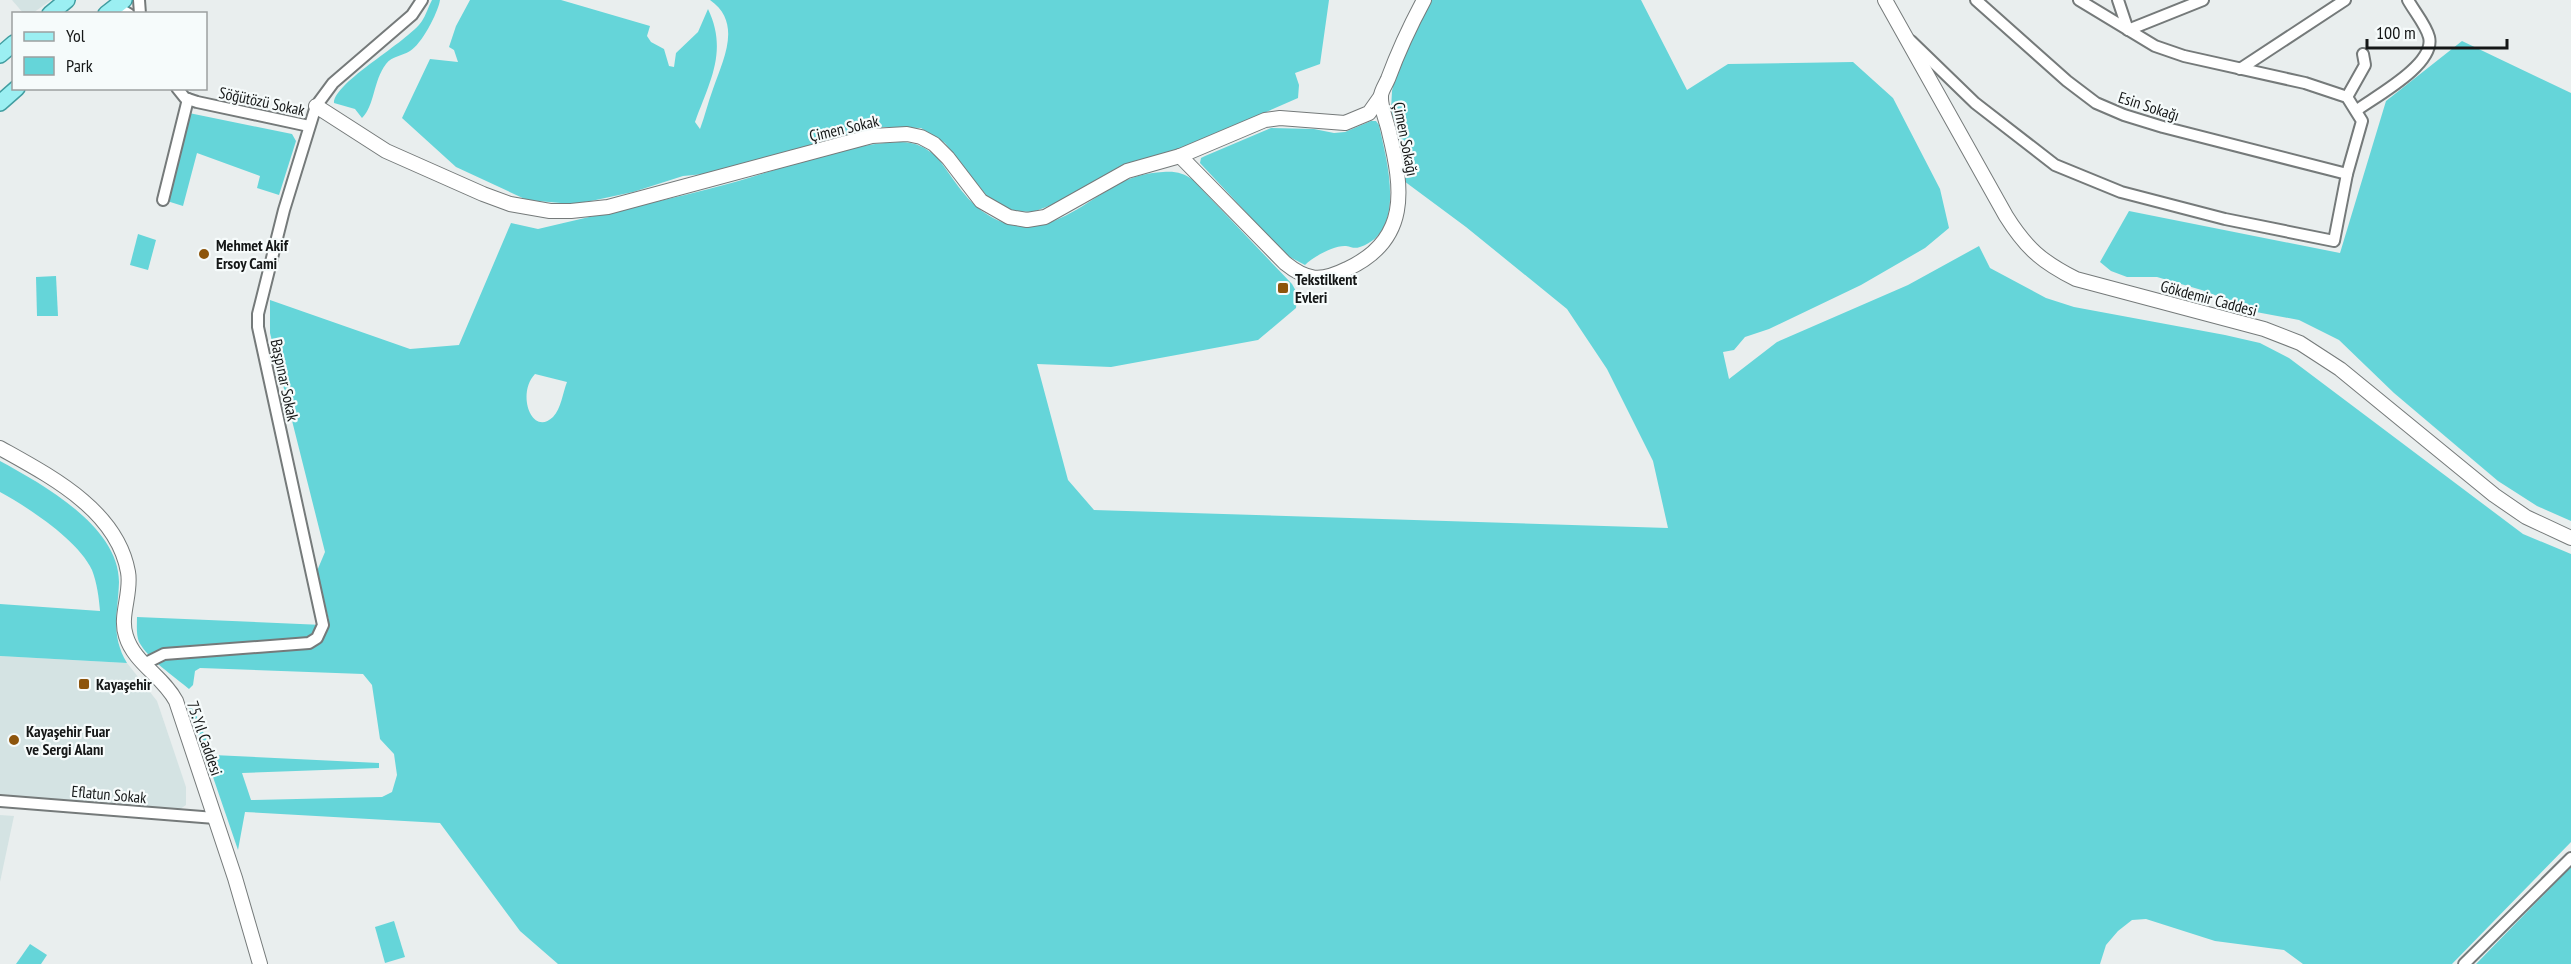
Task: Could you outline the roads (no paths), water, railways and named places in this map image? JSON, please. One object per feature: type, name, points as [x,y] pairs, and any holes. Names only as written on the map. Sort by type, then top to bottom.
[{"type":"main road","points":[[107,12],[124,0]]},
{"type":"main road","name":"Çimen Sokağı","points":[[1180,156],[1290,267],[1304,277],[1316,279],[1331,276],[1364,260],[1390,233],[1398,207],[1399,172],[1381,96],[1424,0]]},
{"type":"main road","name":"Gökdemir Caddesi","points":[[1885,0],[2020,239],[2034,254],[2052,267],[2076,279],[2253,326],[2300,343],[2340,369],[2494,495],[2526,517],[2571,538]]},
{"type":"main road","points":[[0,55],[12,45]]},
{"type":"main road","points":[[0,103],[15,90]]},
{"type":"main road","name":"Çimen Sokak","points":[[316,106],[368,141],[432,172],[510,204],[550,211],[579,210],[625,203],[872,136],[900,134],[921,137],[933,144],[948,158],[981,201],[1009,217],[1026,220],[1045,217],[1127,171],[1180,156],[1266,120],[1298,118],[1333,124],[1358,120],[1369,113],[1381,96]]},
{"type":"main road","name":"75.Yıl Caddesi","points":[[0,448],[56,480],[94,513],[115,536],[123,553],[128,573],[125,633],[130,645],[144,664],[161,679],[176,701],[260,964]]},
{"type":"street","name":"Başpınar Sokak","points":[[144,664],[164,654],[309,643],[317,638],[323,625],[258,327],[261,296],[316,106],[333,83],[412,15],[422,0]]},
{"type":"street","name":"Esin Sokağı","points":[[1976,0],[2067,81],[2096,102],[2124,115],[2163,127],[2348,174]]},
{"type":"street","points":[[2079,0],[2155,46],[2184,56],[2306,83],[2347,97],[2357,110],[2421,64],[2428,52],[2429,37],[2408,0]]},
{"type":"street","points":[[2118,0],[2128,30]]},
{"type":"street","points":[[2128,30],[2203,0]]},
{"type":"street","points":[[2240,69],[2345,0]]},
{"type":"street","name":"Gökdemir Caddesi","points":[[1906,37],[1975,103],[2055,165],[2121,192],[2225,219],[2334,241],[2362,121],[2357,110]]},
{"type":"street","points":[[2347,97],[2365,65],[2363,54]]},
{"type":"street","points":[[163,200],[188,99],[179,90]]},
{"type":"street","name":"Söğütözü Sokak","points":[[188,99],[309,126]]},
{"type":"street","name":"Eflatun Sokak","points":[[0,801],[215,818]]},
{"type":"street","points":[[2464,964],[2571,858]]},
{"type":"place","name":"Mehmet Akif Ersoy Cami","points":[[204,254]]},
{"type":"place","name":"Tekstilkent Evleri","points":[[1283,288]]},
{"type":"place","name":"Kayaşehir","points":[[84,684]]},
{"type":"place","name":"Kayaşehir Fuar ve Sergi Alanı","points":[[14,740]]}]
